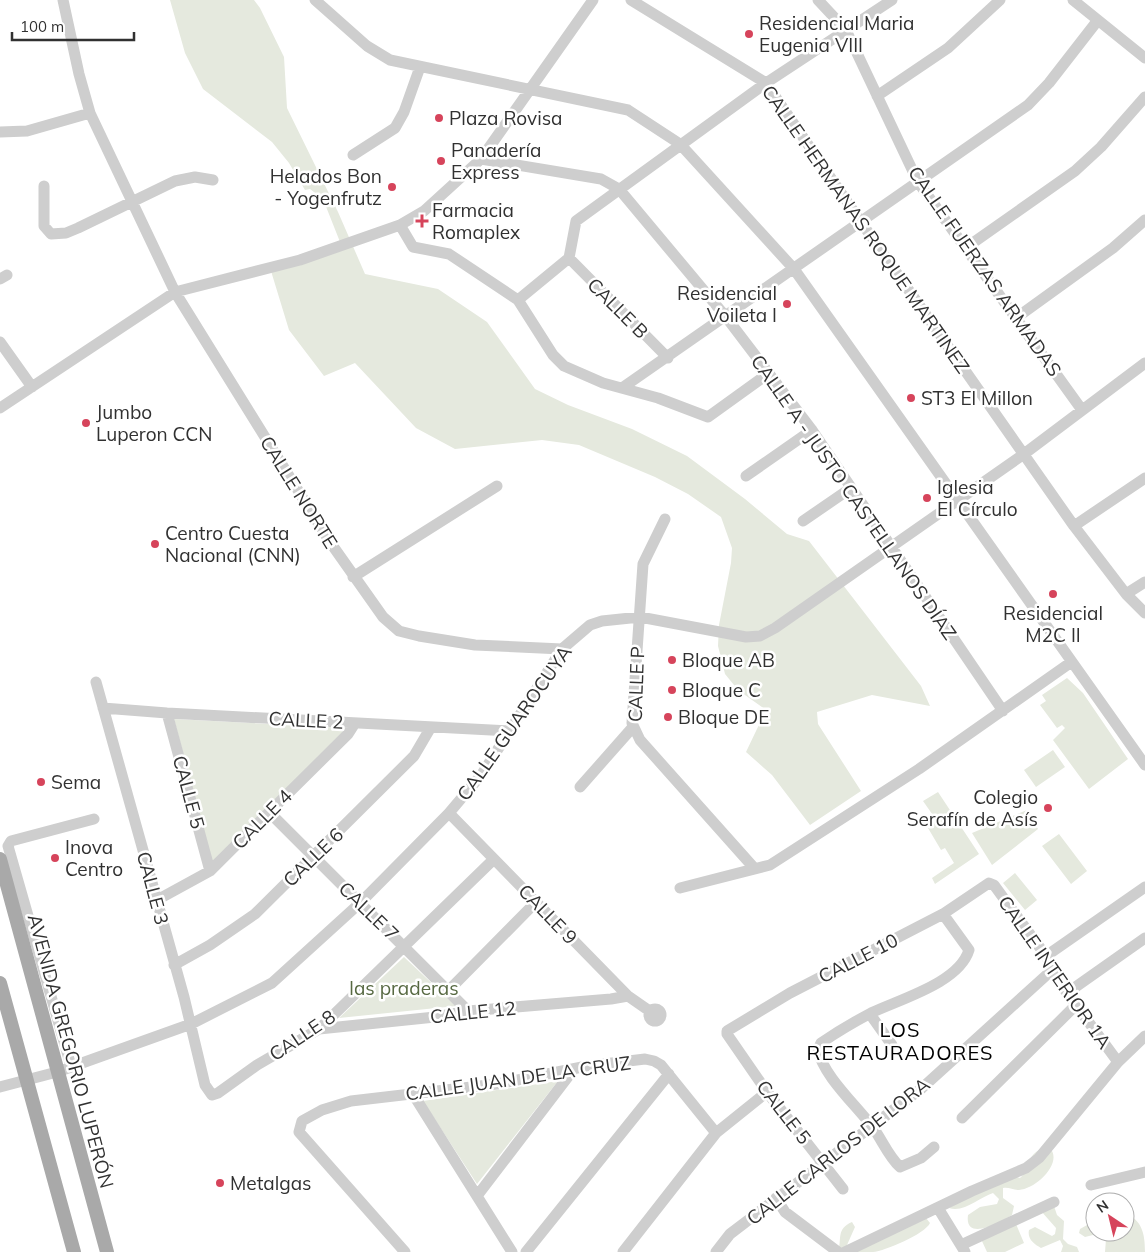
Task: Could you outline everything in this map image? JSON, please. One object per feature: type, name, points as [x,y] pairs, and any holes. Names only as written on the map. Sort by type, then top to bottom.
[{"type":"main road","name":"AVENIDA GREGORIO LUPERÓN","points":[[0,859],[107,1252]]},
{"type":"main road","points":[[0,983],[74,1252]]},
{"type":"street","name":"CALLE NORTE","points":[[63,0],[78,74],[90,113],[175,292],[224,374],[353,576],[383,617],[399,631],[409,634],[475,644],[562,649]]},
{"type":"street","points":[[315,0],[378,54],[390,60],[628,110],[680,144],[794,268],[958,500],[1070,663],[1145,765]]},
{"type":"street","points":[[0,408],[175,292],[300,260],[400,225],[439,200],[482,159],[593,0]]},
{"type":"street","name":"CALLE HERMANAS ROQUE MARTINEZ","points":[[631,0],[766,83],[1074,526],[1126,594],[1145,614]]},
{"type":"street","name":"CALLE FUERZAS ARMADAS","points":[[818,0],[846,30],[918,182],[967,247],[1082,410]]},
{"type":"street","points":[[518,300],[568,258],[576,221],[766,83],[892,0]]},
{"type":"street","points":[[877,96],[963,36],[1000,0]]},
{"type":"street","points":[[1073,0],[1145,58]]},
{"type":"street","points":[[622,388],[668,358],[1038,96],[1098,20]]},
{"type":"street","points":[[353,155],[394,128],[404,112],[420,67]]},
{"type":"street","points":[[967,247],[1075,171],[1100,147],[1145,97]]},
{"type":"street","points":[[0,132],[27,131],[90,113]]},
{"type":"street","name":"CALLE A - JUSTO CASTELLANOS DÍAZ","points":[[482,159],[601,179],[619,189],[726,317],[812,430],[1003,711]]},
{"type":"street","points":[[44,186],[44,226],[51,234],[66,233],[78,228],[175,181],[195,178],[213,180]]},
{"type":"street","points":[[1016,318],[1112,248],[1145,220]]},
{"type":"street","points":[[400,225],[413,247],[449,254],[518,300],[553,355],[564,366],[603,383],[658,398],[708,417],[769,373]]},
{"type":"street","name":"CALLE B","points":[[568,258],[668,358]]},
{"type":"street","points":[[0,342],[32,387]]},
{"type":"street","name":"CALLE GUAROCUYA","points":[[0,1087],[57,1072],[191,1024],[272,983],[360,903],[449,814],[482,774],[562,649],[590,626],[602,621],[640,616],[746,638],[760,636],[776,628],[1024,454],[1145,363]]},
{"type":"street","points":[[746,476],[812,430]]},
{"type":"street","points":[[1074,526],[1145,478]]},
{"type":"street","points":[[353,576],[497,486]]},
{"type":"street","points":[[803,521],[851,488]]},
{"type":"street","name":"CALLE P","points":[[665,519],[643,564],[633,684],[633,727],[640,740],[755,869]]},
{"type":"street","points":[[1126,594],[1145,582]]},
{"type":"street","points":[[680,888],[770,865],[919,769],[1070,663]]},
{"type":"street","name":"CALLE 3","points":[[96,682],[191,1024],[205,1085],[210,1094]]},
{"type":"street","name":"CALLE 2","points":[[104,708],[510,731]]},
{"type":"street","name":"CALLE 5","points":[[167,713],[210,872]]},
{"type":"street","name":"CALLE 4","points":[[157,900],[210,872],[348,734],[355,723]]},
{"type":"street","name":"CALLE 6","points":[[174,965],[234,930],[314,857],[414,756],[431,727]]},
{"type":"street","points":[[580,787],[633,727]]},
{"type":"street","name":"CALLE 7","points":[[269,812],[468,1011]]},
{"type":"street","name":"CALLE 9","points":[[449,814],[628,996],[651,1012]]},
{"type":"street","points":[[72,1066],[8,846],[11,841],[94,818]]},
{"type":"street","name":"CALLE 8","points":[[210,1094],[218,1093],[257,1065],[319,1028],[494,859]]},
{"type":"street","name":"CALLE 10","points":[[727,1034],[729,1028],[790,993],[943,914],[992,883]]},
{"type":"street","name":"CALLE INTERIOR 1A","points":[[992,883],[1046,956],[1051,971],[1118,1062]]},
{"type":"street","points":[[1046,956],[1145,887]]},
{"type":"street","points":[[448,991],[536,902]]},
{"type":"street","points":[[934,1147],[921,1158],[900,1167],[890,1156],[872,1127],[830,1074],[819,1058],[818,1050],[822,1043],[870,1014],[944,979],[967,955],[969,950],[943,914]]},
{"type":"street","points":[[1067,993],[1145,938]]},
{"type":"street","name":"CALLE CARLOS DE LORA","points":[[716,1252],[730,1234],[922,1088],[1051,971]]},
{"type":"street","name":"CALLE 12","points":[[319,1028],[435,1017],[468,1011],[628,996]]},
{"type":"street","points":[[962,1118],[1076,1005]]},
{"type":"street","points":[[870,1014],[892,1045]]},
{"type":"street","name":"CALLE 5","points":[[727,1034],[767,1092],[843,1189]]},
{"type":"street","points":[[845,1252],[972,1190],[1026,1168],[1039,1158],[1118,1062],[1145,1036]]},
{"type":"street","name":"CALLE JUAN DE LA CRUZ","points":[[406,1252],[299,1132],[302,1122],[334,1106],[351,1101],[497,1084],[574,1069],[645,1059],[654,1061],[669,1074],[716,1133]]},
{"type":"street","points":[[477,1196],[574,1069]]},
{"type":"street","points":[[526,1252],[669,1074]]},
{"type":"street","points":[[623,1252],[716,1133],[767,1092]]},
{"type":"street","points":[[414,1094],[512,1252]]},
{"type":"street","points":[[1090,1185],[1145,1172]]},
{"type":"street","points":[[776,1198],[784,1212],[838,1252]]},
{"type":"street","points":[[938,1208],[963,1248],[1054,1202]]},
{"type":"green space","points":[[170,0],[254,0],[260,8],[284,57],[287,108],[338,212],[365,274],[438,289],[487,322],[535,389],[568,405],[632,429],[687,456],[745,499],[787,534],[809,541],[921,686],[930,706],[872,695],[817,712],[818,724],[861,791],[810,825],[772,775],[746,752],[766,710],[738,690],[725,674],[718,646],[719,625],[731,563],[732,548],[721,517],[688,494],[655,477],[579,445],[542,440],[455,449],[416,428],[355,363],[324,376],[289,330],[271,271],[342,247],[323,199],[310,189],[305,190],[289,163],[272,142],[203,89],[185,53]]},
{"type":"green space","points":[[1067,678],[1083,693],[1128,759],[1089,789],[1053,740],[1065,728],[1062,725],[1057,728],[1040,705],[1046,701],[1042,695]]},
{"type":"green space","points":[[174,719],[347,728],[213,864]]},
{"type":"green space","points":[[1053,750],[1065,767],[1036,787],[1024,770]]},
{"type":"green space","points":[[938,792],[979,854],[935,884],[932,878],[954,863],[945,848],[941,850],[928,828],[937,821],[923,801]]},
{"type":"green space","points":[[1027,810],[1038,829],[992,865],[972,833]]},
{"type":"green space","points":[[1059,834],[1087,871],[1071,884],[1042,846]]},
{"type":"green space","points":[[1015,873],[1037,900],[1025,910],[1003,883]]},
{"type":"green space","name":"las praderas","points":[[404,957],[456,1006],[339,1018]]},
{"type":"green space","points":[[558,1081],[477,1184],[423,1101]]},
{"type":"green space","points":[[1042,1148],[1052,1151],[1054,1157],[1049,1170],[1044,1176],[1025,1189],[1003,1188],[1003,1198],[1014,1206],[1012,1215],[985,1228],[972,1228],[968,1223],[968,1215],[980,1207],[997,1204],[999,1199],[993,1193],[966,1207],[949,1208],[1007,1174],[1020,1178],[1032,1156]]},
{"type":"green space","points":[[1052,1200],[1057,1215],[1064,1221],[1063,1239],[1068,1244],[1077,1247],[1079,1252],[1061,1252],[1063,1246],[1060,1240],[1041,1248],[1030,1239],[1029,1230],[1035,1227],[1052,1236],[1055,1234],[1056,1228],[1041,1211]]},
{"type":"green space","points":[[926,1218],[930,1223],[927,1227],[913,1237],[895,1245],[873,1252],[838,1252],[842,1231],[852,1222],[855,1227],[847,1245]]},
{"type":"green space","points":[[1135,1219],[1143,1233],[1145,1252],[1105,1252],[1106,1242],[1135,1242]]},
{"type":"green space","points":[[1016,1224],[1024,1243],[1005,1252],[987,1252],[981,1239]]},
{"type":"green space","points":[[1085,1226],[1085,1237],[1079,1233],[1080,1229]]},
{"type":"place","name":"Residencial Maria Eugenia VIII","points":[[749,34]]},
{"type":"place","name":"Plaza Rovisa","points":[[439,118]]},
{"type":"place","name":"Panadería Express","points":[[441,161]]},
{"type":"place","name":"Helados Bon - Yogenfrutz","points":[[392,187]]},
{"type":"place","name":"Farmacia Romaplex","points":[[422,221]]},
{"type":"place","name":"Residencial Voileta I","points":[[787,304]]},
{"type":"place","name":"ST3 El Millon","points":[[911,398]]},
{"type":"place","name":"Jumbo Luperon CCN","points":[[86,423]]},
{"type":"place","name":"Iglesia El Círculo","points":[[927,498]]},
{"type":"place","name":"Centro Cuesta Nacional (CNN)","points":[[155,544]]},
{"type":"place","name":"Residencial M2C II","points":[[1053,594]]},
{"type":"place","name":"Bloque AB","points":[[672,660]]},
{"type":"place","name":"Bloque C","points":[[672,690]]},
{"type":"place","name":"Bloque DE","points":[[668,717]]},
{"type":"place","name":"Sema","points":[[41,782]]},
{"type":"place","name":"Colegio Serafín de Asís","points":[[1048,808]]},
{"type":"place","name":"Inova Centro","points":[[55,858]]},
{"type":"place","name":"Metalgas","points":[[220,1183]]},
{"type":"district","name":"LOS RESTAURADORES","points":[[900,1040]]}]
